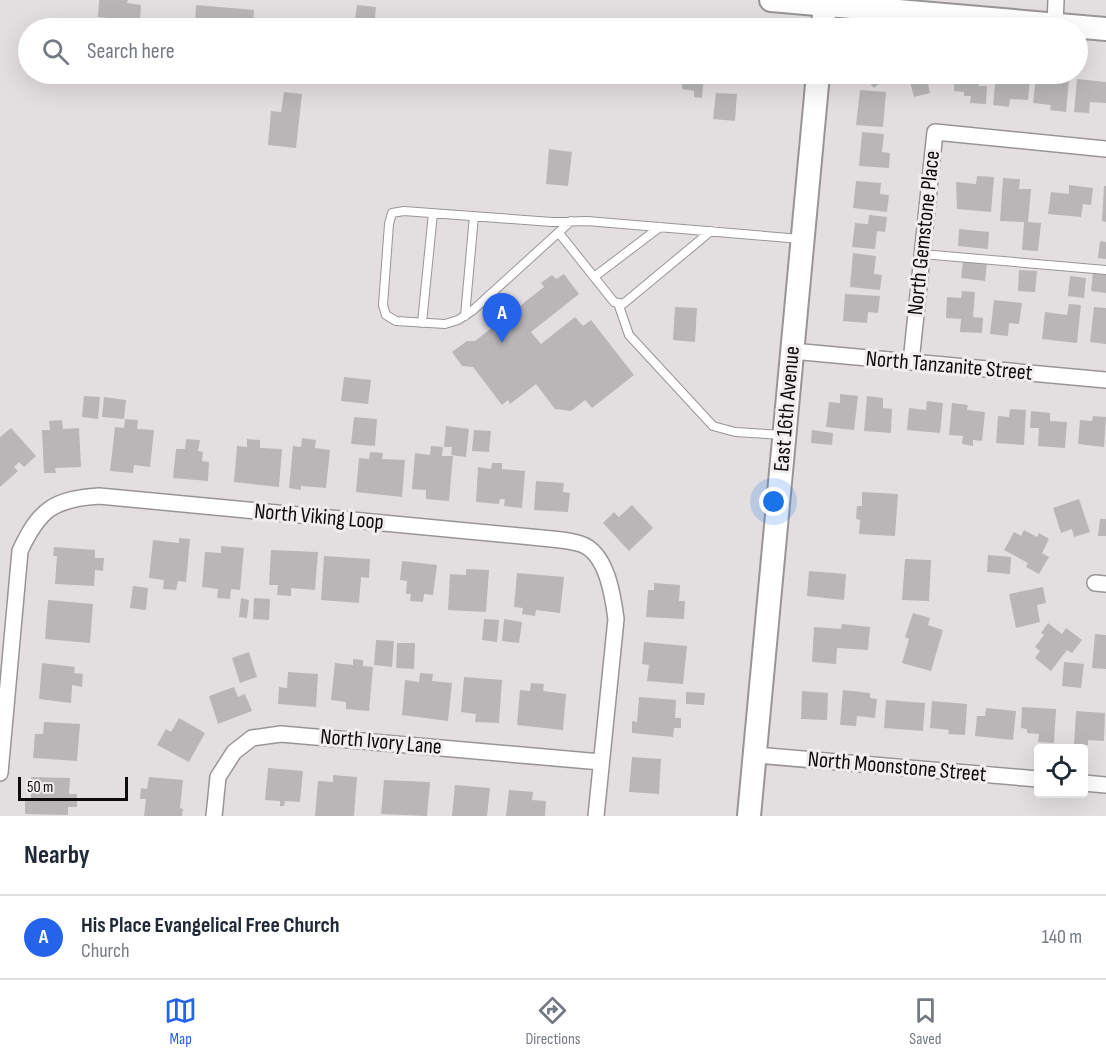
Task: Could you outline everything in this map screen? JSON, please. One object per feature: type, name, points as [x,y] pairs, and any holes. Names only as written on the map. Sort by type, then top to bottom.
[{"type":"street","points":[[771,0],[825,2],[992,18]]},
{"type":"street","points":[[1054,18],[1056,0]]},
{"type":"street","points":[[824,18],[825,2]]},
{"type":"street","points":[[1088,27],[1106,29]]},
{"type":"street","name":"East 16th Avenue","points":[[749,816],[818,84]]},
{"type":"street","name":"North Gemstone Place","points":[[910,362],[935,132],[1106,149]]},
{"type":"street","name":"North Tanzanite Street","points":[[792,351],[1106,380]]},
{"type":"street","name":"North Viking Loop","points":[[0,773],[20,551],[29,532],[49,510],[70,498],[99,496],[552,538],[583,544],[601,563],[612,588],[616,619],[596,816]]},
{"type":"street","name":"North Ivory Lane","points":[[214,816],[218,777],[234,752],[252,738],[281,734],[601,762]]},
{"type":"street","name":"North Moonstone Street","points":[[755,755],[1034,779]]},
{"type":"street","points":[[1088,783],[1106,785]]},
{"type":"lane","points":[[571,221],[465,316],[445,324],[396,321],[386,315],[383,305],[388,224],[392,213],[433,213],[571,221],[803,239]]},
{"type":"lane","points":[[422,323],[433,213]]},
{"type":"lane","points":[[465,316],[474,216]]},
{"type":"lane","points":[[594,277],[660,227]]},
{"type":"lane","points":[[559,233],[614,302],[623,304],[711,231]]},
{"type":"lane","points":[[922,254],[1106,270]]},
{"type":"lane","points":[[618,303],[629,335],[713,426],[735,432],[785,435]]},
{"type":"building","points":[[99,0],[128,0],[127,3],[141,5],[140,18],[98,17]]},
{"type":"building","points":[[196,5],[254,10],[254,18],[195,18]]},
{"type":"building","points":[[357,5],[376,7],[375,18],[355,18]]},
{"type":"building","points":[[1088,80],[1106,82],[1106,103],[1090,102],[1089,113],[1074,112],[1077,84],[1088,84]]},
{"type":"building","points":[[682,84],[703,84],[702,98],[694,97],[694,91],[682,89]]},
{"type":"building","points":[[911,84],[928,84],[930,93],[914,97]]},
{"type":"building","points":[[954,84],[987,86],[986,104],[970,103],[971,96],[964,96],[964,92],[954,91]]},
{"type":"building","points":[[995,84],[1029,84],[1028,100],[1010,99],[1009,107],[993,105]]},
{"type":"building","points":[[1035,84],[1069,84],[1066,112],[1050,110],[1051,105],[1033,103]]},
{"type":"building","points":[[860,90],[886,92],[883,127],[856,125]]},
{"type":"building","points":[[284,92],[302,94],[296,148],[268,145],[271,111],[281,112]]},
{"type":"building","points":[[716,93],[737,94],[735,121],[713,119]]},
{"type":"building","points":[[862,132],[884,134],[882,152],[890,153],[889,168],[859,166]]},
{"type":"building","points":[[549,149],[572,152],[568,186],[546,184]]},
{"type":"building","points":[[977,176],[994,177],[991,212],[957,209],[956,182],[976,184]]},
{"type":"building","points":[[1003,178],[1020,179],[1019,189],[1031,189],[1028,222],[1041,223],[1038,251],[1022,250],[1024,222],[1000,221]]},
{"type":"building","points":[[856,181],[881,183],[880,194],[889,195],[887,212],[853,208]]},
{"type":"building","points":[[1069,185],[1093,188],[1091,205],[1083,204],[1081,217],[1048,214],[1051,192],[1069,194]]},
{"type":"building","points":[[1104,186],[1106,186],[1106,222],[1102,221]]},
{"type":"building","points":[[869,215],[887,217],[885,232],[877,231],[875,249],[852,247],[855,223],[868,224]]},
{"type":"building","points":[[959,229],[989,232],[988,249],[958,246]]},
{"type":"building","points":[[1100,241],[1106,242],[1106,259],[1098,258]]},
{"type":"building","points":[[853,253],[876,256],[874,274],[882,275],[880,290],[850,287]]},
{"type":"building","points":[[963,261],[987,263],[985,281],[961,278]]},
{"type":"building","points":[[1019,270],[1037,271],[1035,292],[1018,291]]},
{"type":"building","points":[[1093,272],[1106,274],[1106,293],[1091,291]]},
{"type":"building","points":[[564,274],[579,294],[531,332],[541,344],[575,317],[583,326],[591,320],[634,375],[592,408],[585,400],[571,411],[555,409],[536,384],[510,404],[508,400],[502,405],[473,367],[462,366],[452,352],[467,341],[475,341],[544,287],[541,283],[552,275],[556,279]]},
{"type":"building","points":[[1070,276],[1086,278],[1084,298],[1068,296]]},
{"type":"building","points":[[962,291],[975,292],[973,317],[983,318],[982,333],[960,332],[961,319],[946,318],[947,297],[961,298]]},
{"type":"building","points":[[845,294],[880,296],[878,313],[868,312],[867,323],[843,321]]},
{"type":"building","points":[[994,300],[1022,303],[1019,324],[1009,323],[1008,336],[990,334]]},
{"type":"building","points":[[1069,304],[1081,305],[1077,343],[1042,339],[1045,312],[1067,315]]},
{"type":"building","points":[[675,307],[697,308],[695,342],[673,340]]},
{"type":"building","points":[[1094,307],[1106,308],[1106,344],[1090,342]]},
{"type":"building","points":[[344,377],[371,380],[368,404],[341,401]]},
{"type":"building","points":[[840,394],[858,396],[854,430],[826,427],[829,402],[840,403]]},
{"type":"building","points":[[84,396],[100,397],[98,419],[82,417]]},
{"type":"building","points":[[867,396],[883,398],[883,408],[892,409],[891,433],[864,431]]},
{"type":"building","points":[[104,397],[126,400],[124,419],[102,417]]},
{"type":"building","points":[[927,401],[943,403],[940,433],[907,430],[909,408],[926,410]]},
{"type":"building","points":[[952,403],[968,405],[967,410],[985,412],[982,441],[973,440],[973,446],[962,444],[963,436],[949,435]]},
{"type":"building","points":[[1010,409],[1026,410],[1024,445],[996,443],[998,416],[1009,417]]},
{"type":"building","points":[[1031,411],[1050,413],[1050,421],[1067,422],[1065,448],[1038,446],[1039,428],[1030,428]]},
{"type":"building","points":[[1093,416],[1106,417],[1104,447],[1078,444],[1080,420],[1092,421]]},
{"type":"building","points":[[354,417],[377,419],[375,446],[351,444]]},
{"type":"building","points":[[125,419],[138,420],[137,429],[154,430],[150,467],[134,465],[133,473],[110,471],[115,427],[124,428]]},
{"type":"building","points":[[62,420],[63,429],[79,428],[81,467],[55,468],[56,473],[44,473],[42,430],[50,430],[49,421]]},
{"type":"building","points":[[446,426],[469,429],[466,457],[451,455],[452,447],[444,447]]},
{"type":"building","points":[[11,428],[36,456],[24,467],[19,462],[14,467],[18,471],[0,487],[0,437]]},
{"type":"building","points":[[474,430],[491,431],[489,452],[472,451]]},
{"type":"building","points":[[812,430],[833,433],[832,445],[811,443]]},
{"type":"building","points":[[302,438],[316,440],[315,448],[330,450],[326,488],[301,486],[301,490],[289,488],[293,446],[301,447]]},
{"type":"building","points":[[186,439],[200,440],[198,451],[203,452],[202,461],[209,462],[208,481],[173,478],[176,449],[185,449]]},
{"type":"building","points":[[247,439],[260,440],[260,448],[282,449],[279,487],[234,482],[237,446],[247,447]]},
{"type":"building","points":[[431,446],[443,447],[442,456],[453,456],[449,501],[426,499],[426,490],[412,489],[415,453],[430,455]]},
{"type":"building","points":[[370,452],[383,453],[382,459],[405,460],[402,497],[356,492],[359,458],[369,459]]},
{"type":"building","points":[[492,463],[502,463],[502,469],[525,471],[522,508],[504,506],[505,499],[500,499],[499,504],[476,502],[478,467],[491,469]]},
{"type":"building","points":[[536,481],[564,483],[563,492],[570,493],[568,512],[534,510]]},
{"type":"building","points":[[862,492],[898,494],[895,536],[859,534],[860,520],[856,519],[857,506],[862,506]]},
{"type":"building","points":[[1079,499],[1090,532],[1074,537],[1072,529],[1061,533],[1053,508]]},
{"type":"building","points":[[632,505],[653,528],[629,551],[603,523],[614,512],[619,517]]},
{"type":"building","points":[[1100,519],[1106,519],[1106,536],[1098,536]]},
{"type":"building","points":[[1024,530],[1037,537],[1039,533],[1049,539],[1042,553],[1049,557],[1039,574],[1026,567],[1028,563],[1004,550],[1014,532],[1021,536]]},
{"type":"building","points":[[179,538],[190,539],[186,582],[178,581],[176,590],[163,589],[164,580],[149,578],[153,540],[179,543]]},
{"type":"building","points":[[221,546],[244,548],[240,590],[231,589],[230,599],[217,598],[218,589],[202,587],[205,552],[221,553]]},
{"type":"building","points":[[54,547],[95,550],[95,558],[104,558],[103,571],[95,570],[94,586],[55,584],[57,556],[53,556]]},
{"type":"building","points":[[271,550],[318,552],[315,590],[291,588],[291,596],[277,595],[278,585],[269,585]]},
{"type":"building","points":[[988,555],[1011,557],[1010,574],[987,572]]},
{"type":"building","points":[[324,556],[370,559],[369,578],[361,577],[359,603],[321,600]]},
{"type":"building","points":[[905,559],[931,560],[929,601],[902,600]]},
{"type":"building","points":[[402,561],[437,565],[433,595],[424,594],[423,602],[410,601],[411,594],[406,594],[407,581],[400,580]]},
{"type":"building","points":[[466,569],[489,570],[486,612],[448,610],[450,574],[466,575]]},
{"type":"building","points":[[809,571],[846,574],[844,600],[807,596]]},
{"type":"building","points":[[517,573],[564,577],[560,613],[536,610],[535,616],[522,614],[523,608],[514,607]]},
{"type":"building","points":[[654,583],[680,585],[679,601],[685,601],[684,619],[646,617],[648,590],[654,590]]},
{"type":"building","points":[[133,586],[148,588],[146,610],[130,608]]},
{"type":"building","points":[[1043,587],[1046,603],[1037,605],[1040,622],[1016,628],[1009,594]]},
{"type":"building","points":[[241,598],[249,600],[247,618],[239,617]]},
{"type":"building","points":[[254,598],[270,599],[269,620],[253,619]]},
{"type":"building","points":[[48,600],[93,604],[90,643],[45,639]]},
{"type":"building","points":[[913,613],[930,618],[928,625],[943,630],[931,671],[902,663],[909,639],[905,637]]},
{"type":"building","points":[[484,619],[499,620],[497,642],[482,640]]},
{"type":"building","points":[[504,619],[522,622],[519,643],[502,641]]},
{"type":"building","points":[[1048,623],[1062,634],[1066,628],[1082,640],[1072,653],[1067,650],[1051,671],[1035,658],[1040,651],[1035,647],[1044,635],[1041,633]]},
{"type":"building","points":[[842,624],[870,627],[868,650],[837,648],[836,664],[812,662],[814,627],[841,629]]},
{"type":"building","points":[[1095,634],[1106,635],[1106,669],[1092,668]]},
{"type":"building","points":[[376,640],[394,641],[392,667],[374,665]]},
{"type":"building","points":[[644,642],[687,646],[683,684],[647,681],[649,665],[642,664]]},
{"type":"building","points":[[397,643],[415,643],[414,669],[396,668]]},
{"type":"building","points":[[249,652],[257,677],[240,683],[232,658]]},
{"type":"building","points":[[353,659],[363,660],[363,666],[373,667],[369,711],[346,709],[346,702],[331,700],[335,663],[353,665]]},
{"type":"building","points":[[1064,662],[1084,664],[1081,688],[1062,686]]},
{"type":"building","points":[[42,663],[75,667],[74,673],[83,674],[82,687],[72,685],[71,703],[39,699]]},
{"type":"building","points":[[288,672],[318,674],[316,707],[278,704],[279,687],[287,688]]},
{"type":"building","points":[[420,673],[433,674],[432,681],[452,683],[448,721],[402,715],[405,680],[419,682]]},
{"type":"building","points":[[464,677],[502,680],[499,723],[475,722],[476,714],[461,712]]},
{"type":"building","points":[[531,683],[544,684],[543,691],[566,694],[563,730],[517,725],[520,690],[530,691]]},
{"type":"building","points":[[234,687],[238,697],[245,694],[252,711],[218,724],[209,696]]},
{"type":"building","points":[[843,690],[870,693],[870,698],[877,699],[875,718],[857,716],[856,726],[840,725]]},
{"type":"building","points":[[802,691],[828,693],[827,720],[801,719]]},
{"type":"building","points":[[686,692],[705,693],[704,705],[686,704]]},
{"type":"building","points":[[639,697],[676,700],[675,718],[681,718],[681,728],[674,728],[673,737],[632,733],[632,721],[637,722]]},
{"type":"building","points":[[886,700],[925,703],[923,731],[884,728]]},
{"type":"building","points":[[932,701],[967,704],[965,735],[948,734],[949,730],[930,728]]},
{"type":"building","points":[[1022,707],[1056,709],[1054,743],[1038,742],[1039,734],[1027,733],[1027,729],[1021,728]]},
{"type":"building","points":[[986,708],[1016,711],[1013,740],[975,736],[977,716],[985,716]]},
{"type":"building","points":[[1076,711],[1105,713],[1104,741],[1088,740],[1088,744],[1074,744]]},
{"type":"building","points":[[179,718],[205,733],[189,762],[157,745],[166,729],[171,732]]},
{"type":"building","points":[[44,722],[80,724],[77,761],[33,758],[35,734],[43,734]]},
{"type":"building","points":[[632,757],[661,759],[659,794],[629,792]]},
{"type":"building","points":[[268,768],[303,771],[300,802],[285,801],[284,806],[280,806],[280,801],[265,800]]},
{"type":"building","points":[[333,775],[357,777],[354,816],[315,816],[318,781],[333,782]]},
{"type":"building","points":[[31,777],[70,778],[69,794],[77,794],[77,807],[68,807],[68,815],[25,814],[25,801],[31,801]]},
{"type":"building","points":[[149,777],[183,780],[180,808],[183,809],[182,816],[144,816],[146,799],[140,799],[141,788],[147,789]]},
{"type":"building","points":[[384,780],[430,782],[427,816],[381,814]]},
{"type":"building","points":[[455,785],[490,788],[487,816],[452,816]]},
{"type":"building","points":[[509,790],[533,792],[532,800],[546,801],[545,816],[506,816]]},
{"type":"place","name":"His Place Evangelical Free Church","points":[[502,343]]}]
